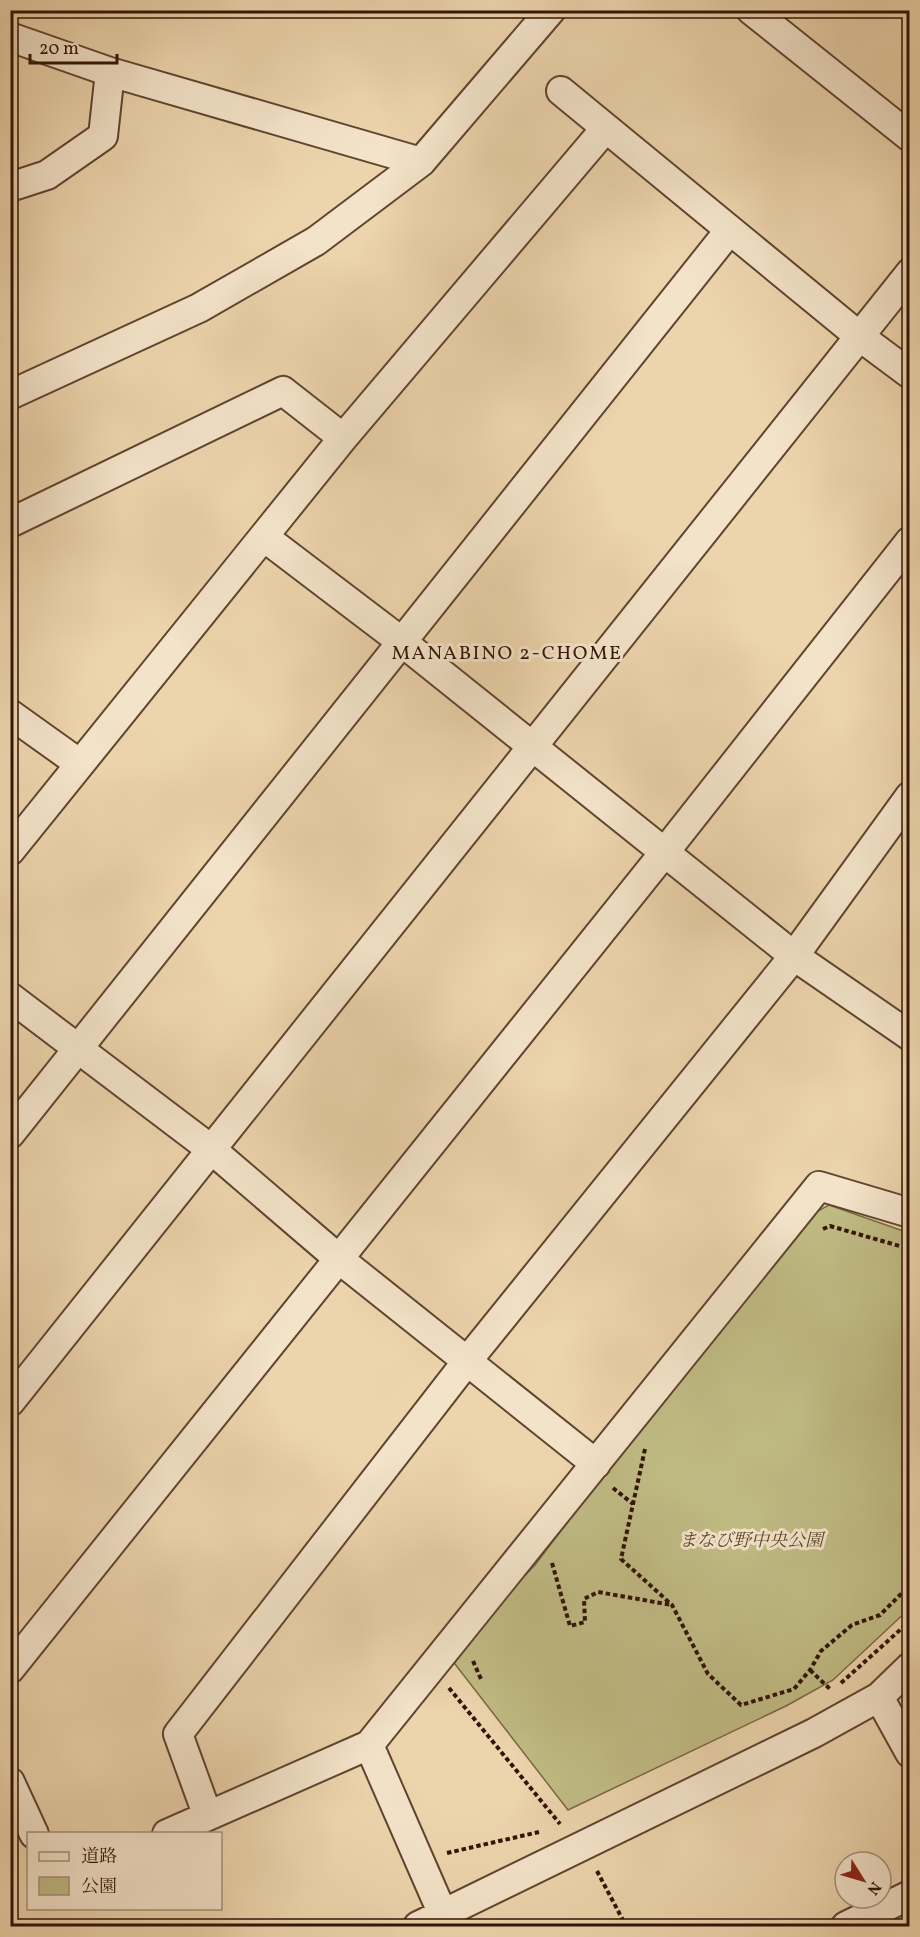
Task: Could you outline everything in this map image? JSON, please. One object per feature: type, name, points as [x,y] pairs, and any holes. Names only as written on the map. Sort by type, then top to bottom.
[{"type":"street","points":[[10,395],[199,308],[316,241],[421,162],[551,10]]},
{"type":"street","points":[[752,10],[909,137]]},
{"type":"street","points":[[10,37],[110,72],[421,162]]},
{"type":"street","points":[[10,188],[47,176],[103,136],[110,72]]},
{"type":"street","points":[[561,91],[729,231],[909,374]]},
{"type":"street","points":[[10,851],[343,438],[605,129]]},
{"type":"street","points":[[10,1134],[729,231]]},
{"type":"street","points":[[10,1402],[909,273]]},
{"type":"street","points":[[10,524],[283,391],[343,438]]},
{"type":"street","points":[[264,537],[402,642],[794,956],[909,1036]]},
{"type":"street","points":[[10,1669],[664,853],[909,541]]},
{"type":"street","points":[[10,714],[80,764]]},
{"type":"street","points":[[207,1814],[178,1734],[468,1360],[794,956],[909,796]]},
{"type":"street","points":[[10,997],[212,1150],[339,1259],[596,1464]]},
{"type":"street","points":[[169,1832],[369,1745],[819,1186],[909,1213]]},
{"type":"street","points":[[369,1745],[419,1860],[436,1923],[584,1845],[814,1733],[879,1698],[909,1667]]},
{"type":"street","points":[[879,1698],[909,1753]]},
{"type":"street","points":[[10,1782],[34,1832]]},
{"type":"street","points":[[846,1926],[909,1895]]},
{"type":"path","points":[[821,1230],[830,1227],[909,1249]]},
{"type":"path","points":[[648,1437],[621,1558],[672,1605],[708,1674],[741,1705],[794,1689],[810,1670],[821,1651],[852,1625],[880,1615],[909,1585]]},
{"type":"path","points":[[620,1492],[633,1504]]},
{"type":"path","points":[[558,1555],[552,1564],[570,1626],[585,1622],[584,1599],[598,1592],[672,1605]]},
{"type":"path","points":[[823,1695],[832,1690],[909,1621]]},
{"type":"path","points":[[432,1667],[562,1827],[551,1830]]},
{"type":"path","points":[[810,1670],[832,1690]]},
{"type":"path","points":[[419,1860],[540,1832]]},
{"type":"path","points":[[584,1845],[626,1926]]},
{"type":"green space","name":"まなび野中央公園","points":[[829,1205],[909,1233],[909,1609],[833,1680],[786,1706],[568,1810],[448,1655],[535,1565],[793,1224]]},
{"type":"district","name":"MANABINO 2-CHOME","points":[[507,652]]}]
